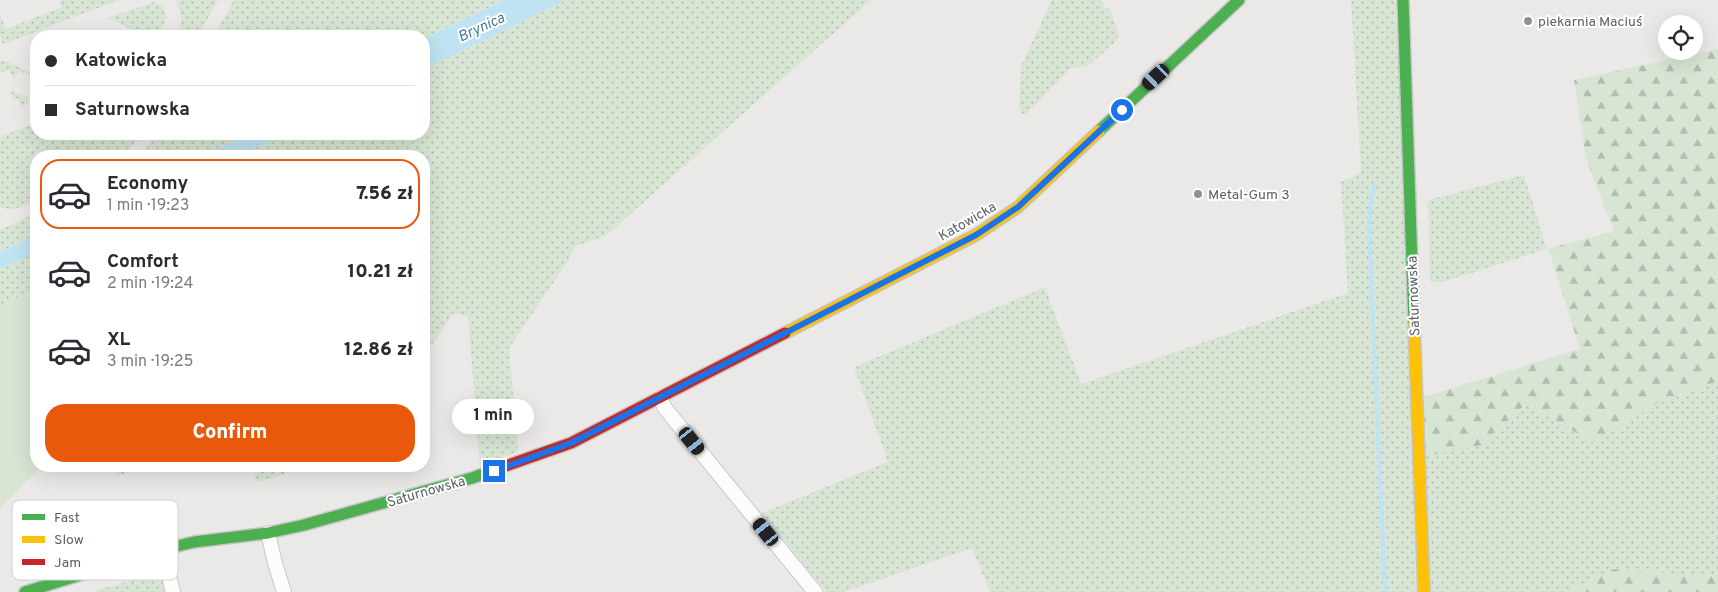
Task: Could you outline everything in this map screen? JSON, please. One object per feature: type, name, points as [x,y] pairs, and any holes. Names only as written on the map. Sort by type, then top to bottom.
[{"type":"street","name":"Katowicka","points":[[661,398],[976,235],[1018,207],[1239,0]]},
{"type":"street","name":"Saturnowska","points":[[1403,0],[1424,592]]},
{"type":"street","name":"Saturnowska","points":[[178,546],[304,525],[494,471],[571,443],[661,398]]},
{"type":"street","points":[[661,398],[664,407],[815,592]]},
{"type":"street","points":[[268,532],[274,563],[284,592]]},
{"type":"street","name":"Saturnowska","points":[[33,591],[67,580]]},
{"type":"green space","points":[[60,0],[119,0],[40,30],[30,30],[30,34],[3,44],[0,36],[0,14],[6,29],[62,7]]},
{"type":"green space","points":[[176,0],[218,0],[201,30],[179,30],[181,14]]},
{"type":"green space","points":[[234,0],[505,0],[430,36],[430,30],[217,30]]},
{"type":"green space","points":[[566,0],[871,0],[607,235],[574,247],[569,259],[509,348],[518,451],[480,468],[468,316],[453,314],[430,347],[430,276],[432,275],[430,270],[430,150],[250,150],[272,140],[430,140],[430,66]]},
{"type":"green space","points":[[1052,0],[1101,0],[1104,7],[1110,9],[1119,35],[1115,42],[1088,66],[1071,68],[1026,114],[1022,114],[1019,107],[1021,66]]},
{"type":"green space","points":[[1351,0],[1395,0],[1423,397],[1481,445],[1526,404],[1594,443],[1655,404],[1718,381],[1718,573],[1707,576],[1612,569],[1566,592],[990,592],[972,548],[844,592],[826,592],[762,513],[888,462],[854,367],[1045,287],[1081,384],[1348,293],[1341,182],[1361,173]]},
{"type":"green space","points":[[154,2],[163,6],[167,17],[157,30],[132,30],[108,18]]},
{"type":"green space","points":[[1718,49],[1718,381],[1655,404],[1594,443],[1526,404],[1481,445],[1425,456],[1423,397],[1580,349],[1547,249],[1614,231],[1586,159],[1574,80],[1667,60],[1703,60],[1703,52]]},
{"type":"green space","points":[[0,61],[6,61],[30,72],[30,75],[20,71],[14,79],[9,70],[0,73]]},
{"type":"green space","points":[[11,91],[27,97],[29,101],[27,104],[21,106],[18,98],[13,100]]},
{"type":"green space","points":[[30,125],[30,140],[138,140],[127,150],[30,150],[30,203],[15,209],[0,208],[0,137]]},
{"type":"green space","points":[[153,140],[237,140],[215,150],[145,150]]},
{"type":"green space","points":[[1524,175],[1547,249],[1443,282],[1430,282],[1428,200]]},
{"type":"green space","points":[[30,216],[30,238],[0,252],[0,230]]},
{"type":"green space","points":[[30,255],[30,292],[0,306],[0,269]]},
{"type":"green space","points":[[30,292],[30,472],[36,472],[0,508],[0,306]]},
{"type":"green space","points":[[115,472],[130,472],[116,476]]},
{"type":"green space","points":[[254,472],[290,472],[257,482]]},
{"type":"green space","points":[[1612,569],[1707,576],[1718,573],[1718,592],[1566,592]]},
{"type":"green space","points":[[131,580],[166,580],[169,592],[92,592]]},
{"type":"water","name":"Brynica","points":[[505,0],[566,0],[430,66],[430,36]]},
{"type":"water","points":[[237,140],[272,140],[250,150],[215,150]]},
{"type":"water","points":[[30,238],[30,255],[0,269],[0,252]]},
{"type":"waterway","points":[[1375,184],[1370,205],[1369,229],[1385,592]]},
{"type":"traffic: fast","points":[[1099,131],[1239,0]]},
{"type":"traffic: fast","points":[[1403,0],[1414,324]]},
{"type":"traffic: fast","points":[[178,546],[194,542],[268,533],[304,525],[472,478],[497,469]]},
{"type":"traffic: fast","points":[[25,592],[64,580]]},
{"type":"traffic: slow","points":[[785,333],[976,235],[1018,207],[1099,131]]},
{"type":"traffic: slow","points":[[1414,324],[1424,592]]},
{"type":"traffic: jam","points":[[497,469],[571,443],[785,333]]},
{"type":"place","name":"piekarnia Maciuś","points":[[1528,21]]},
{"type":"place","name":"Metal-Gum 3","points":[[1198,194]]},
{"type":"route","points":[[494,471],[571,443],[976,235],[1018,207],[1122,110]]}]
